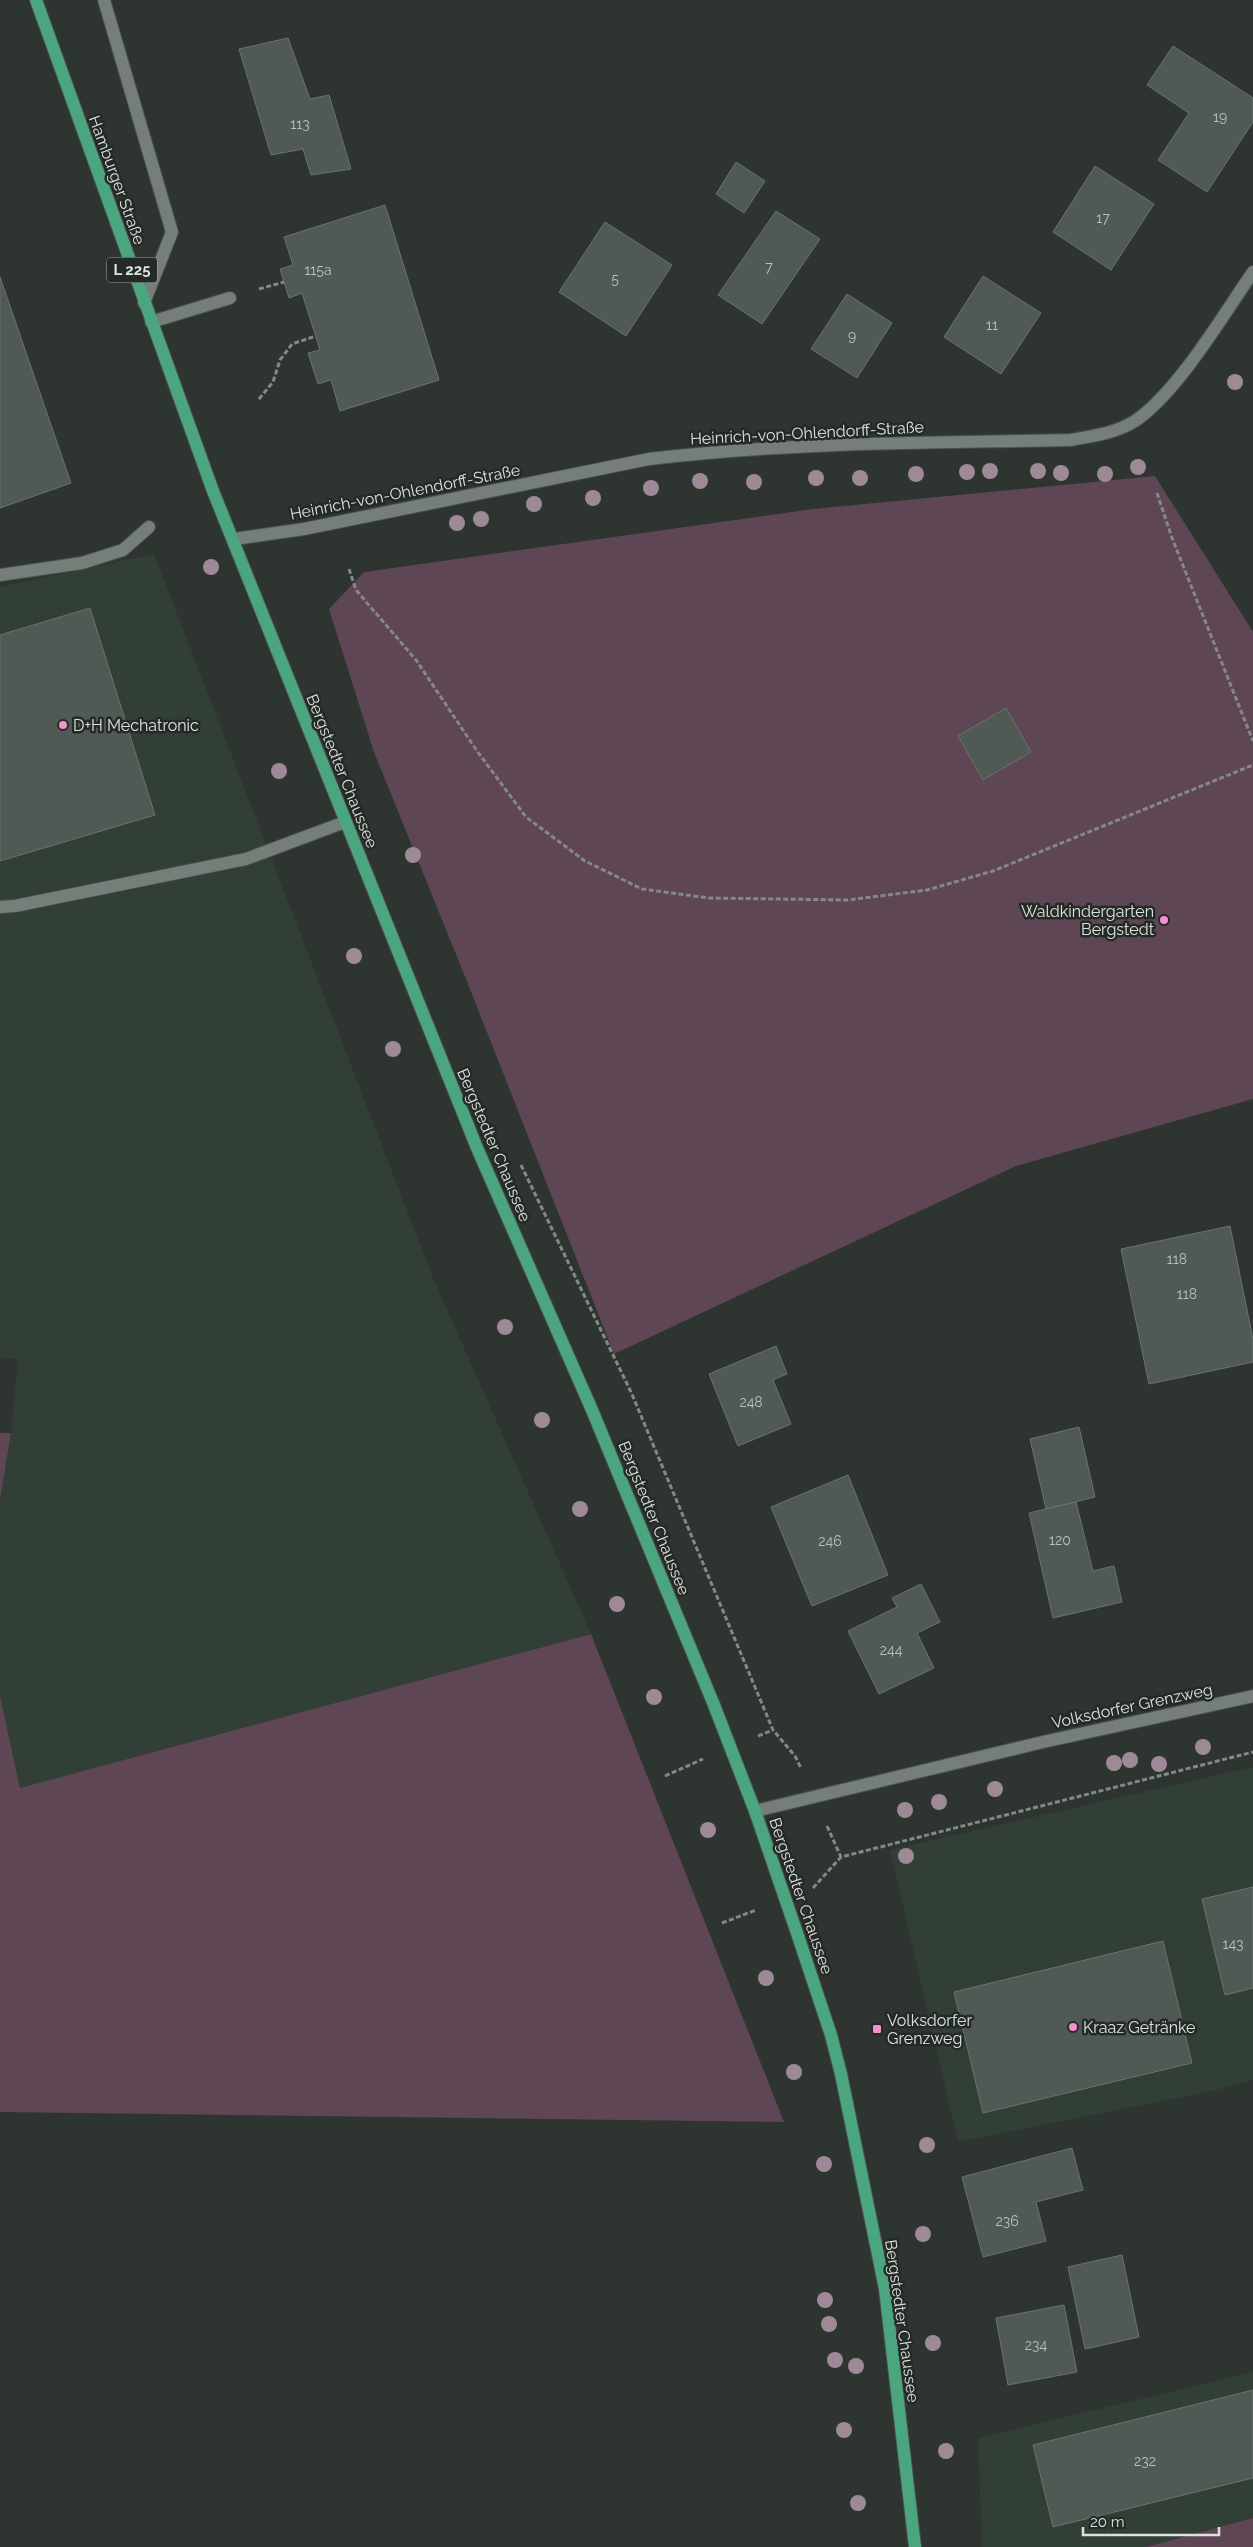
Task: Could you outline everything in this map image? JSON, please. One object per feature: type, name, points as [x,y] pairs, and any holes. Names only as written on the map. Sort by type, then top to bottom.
[{"type":"main road","name":"Hamburger Straße","points":[[36,0],[213,491],[234,538]]},
{"type":"main road","name":"Bergstedter Chaussee","points":[[234,538],[345,822],[477,1148],[595,1419],[755,1811],[831,2035],[841,2074],[885,2289],[915,2547]]},
{"type":"street","points":[[104,0],[172,232],[144,303]]},
{"type":"street","name":"Heinrich-von-Ohlendorff-Straße","points":[[234,538],[304,529],[649,459],[786,447],[1070,440],[1107,434],[1135,421],[1172,387],[1253,272]]},
{"type":"street","points":[[151,322],[230,298]]},
{"type":"street","points":[[0,574],[82,563],[123,550],[149,527]]},
{"type":"street","points":[[0,907],[15,906],[246,859],[345,822]]},
{"type":"street","name":"Volksdorfer Grenzweg","points":[[755,1811],[1043,1742],[1253,1696]]},
{"type":"path","points":[[259,399],[273,382],[280,360],[292,344],[316,336]]},
{"type":"path","points":[[1157,493],[1172,538],[1253,741]]},
{"type":"path","points":[[349,570],[356,590],[416,660],[477,751],[526,817],[585,861],[642,889],[708,898],[848,900],[927,890],[993,870],[1253,764]]},
{"type":"path","points":[[518,1159],[631,1392],[773,1730],[795,1756],[804,1774]]},
{"type":"path","points":[[817,1886],[841,1857],[1253,1752]]},
{"type":"shaded area","points":[[1155,476],[1253,632],[1253,1099],[1016,1166],[614,1354],[374,752],[329,609],[364,572],[813,509]]},
{"type":"shaded area","points":[[154,554],[433,1278],[591,1634],[20,1788],[0,1696],[0,1500],[11,1433],[18,1359],[0,1358],[0,587]]},
{"type":"shaded area","points":[[0,1433],[11,1433],[0,1500]]},
{"type":"shaded area","points":[[591,1634],[784,2122],[0,2112],[0,1696],[20,1788]]},
{"type":"shaded area","points":[[1253,1767],[1253,2080],[1212,2091],[958,2142],[890,1850]]},
{"type":"shaded area","points":[[1253,2372],[1253,2518],[1146,2547],[982,2547],[978,2438]]},
{"type":"shaded area","points":[[1253,2518],[1253,2547],[1146,2547]]},
{"type":"building","points":[[288,38],[310,99],[329,95],[351,169],[311,175],[303,149],[271,155],[239,49]]},
{"type":"building","points":[[1173,46],[1253,98],[1253,122],[1207,192],[1158,160],[1189,113],[1147,85]]},
{"type":"building","points":[[736,162],[765,181],[744,213],[716,194]]},
{"type":"building","points":[[1095,166],[1154,204],[1111,270],[1053,232]]},
{"type":"building","points":[[385,205],[439,380],[340,411],[331,380],[318,384],[308,353],[320,350],[302,293],[289,298],[280,269],[293,265],[284,237]]},
{"type":"building","points":[[776,211],[820,239],[762,324],[718,295]]},
{"type":"building","points":[[605,222],[672,265],[626,336],[559,292]]},
{"type":"building","points":[[983,276],[1041,313],[1001,374],[944,337]]},
{"type":"building","points":[[0,277],[71,483],[0,508]]},
{"type":"building","points":[[847,294],[892,323],[857,378],[811,349]]},
{"type":"building","name":"D+H Mechatronic","points":[[90,608],[155,815],[0,861],[0,635]]},
{"type":"building","points":[[1006,708],[1031,752],[983,780],[958,736]]},
{"type":"building","points":[[1230,1226],[1253,1339],[1253,1362],[1149,1384],[1121,1249]]},
{"type":"building","points":[[776,1346],[787,1374],[773,1380],[791,1424],[738,1446],[709,1374]]},
{"type":"building","points":[[1079,1427],[1095,1497],[1046,1509],[1030,1439]]},
{"type":"building","points":[[848,1475],[888,1575],[812,1606],[771,1507]]},
{"type":"building","points":[[1076,1502],[1093,1571],[1114,1566],[1122,1602],[1053,1618],[1029,1513]]},
{"type":"building","points":[[921,1584],[940,1622],[917,1633],[934,1668],[879,1694],[848,1631],[897,1607],[892,1598]]},
{"type":"building","points":[[1253,1887],[1253,1988],[1225,1995],[1202,1899]]},
{"type":"building","name":"Kraaz Getränke","points":[[1163,1941],[1192,2063],[983,2113],[954,1992]]},
{"type":"building","points":[[1072,2148],[1083,2190],[1036,2202],[1046,2241],[983,2257],[962,2177]]},
{"type":"building","points":[[1122,2255],[1139,2337],[1085,2349],[1068,2267]]},
{"type":"building","points":[[1064,2305],[1077,2372],[1008,2385],[996,2318]]},
{"type":"building","points":[[1253,2390],[1253,2478],[1053,2527],[1033,2445]]},
{"type":"place","name":"D+H Mechatronic","points":[[63,725]]},
{"type":"place","name":"Waldkindergarten Bergstedt","points":[[1164,920]]},
{"type":"place","name":"Kraaz Getränke","points":[[1073,2027]]},
{"type":"place","name":"Volksdorfer Grenzweg","points":[[877,2029]]}]
